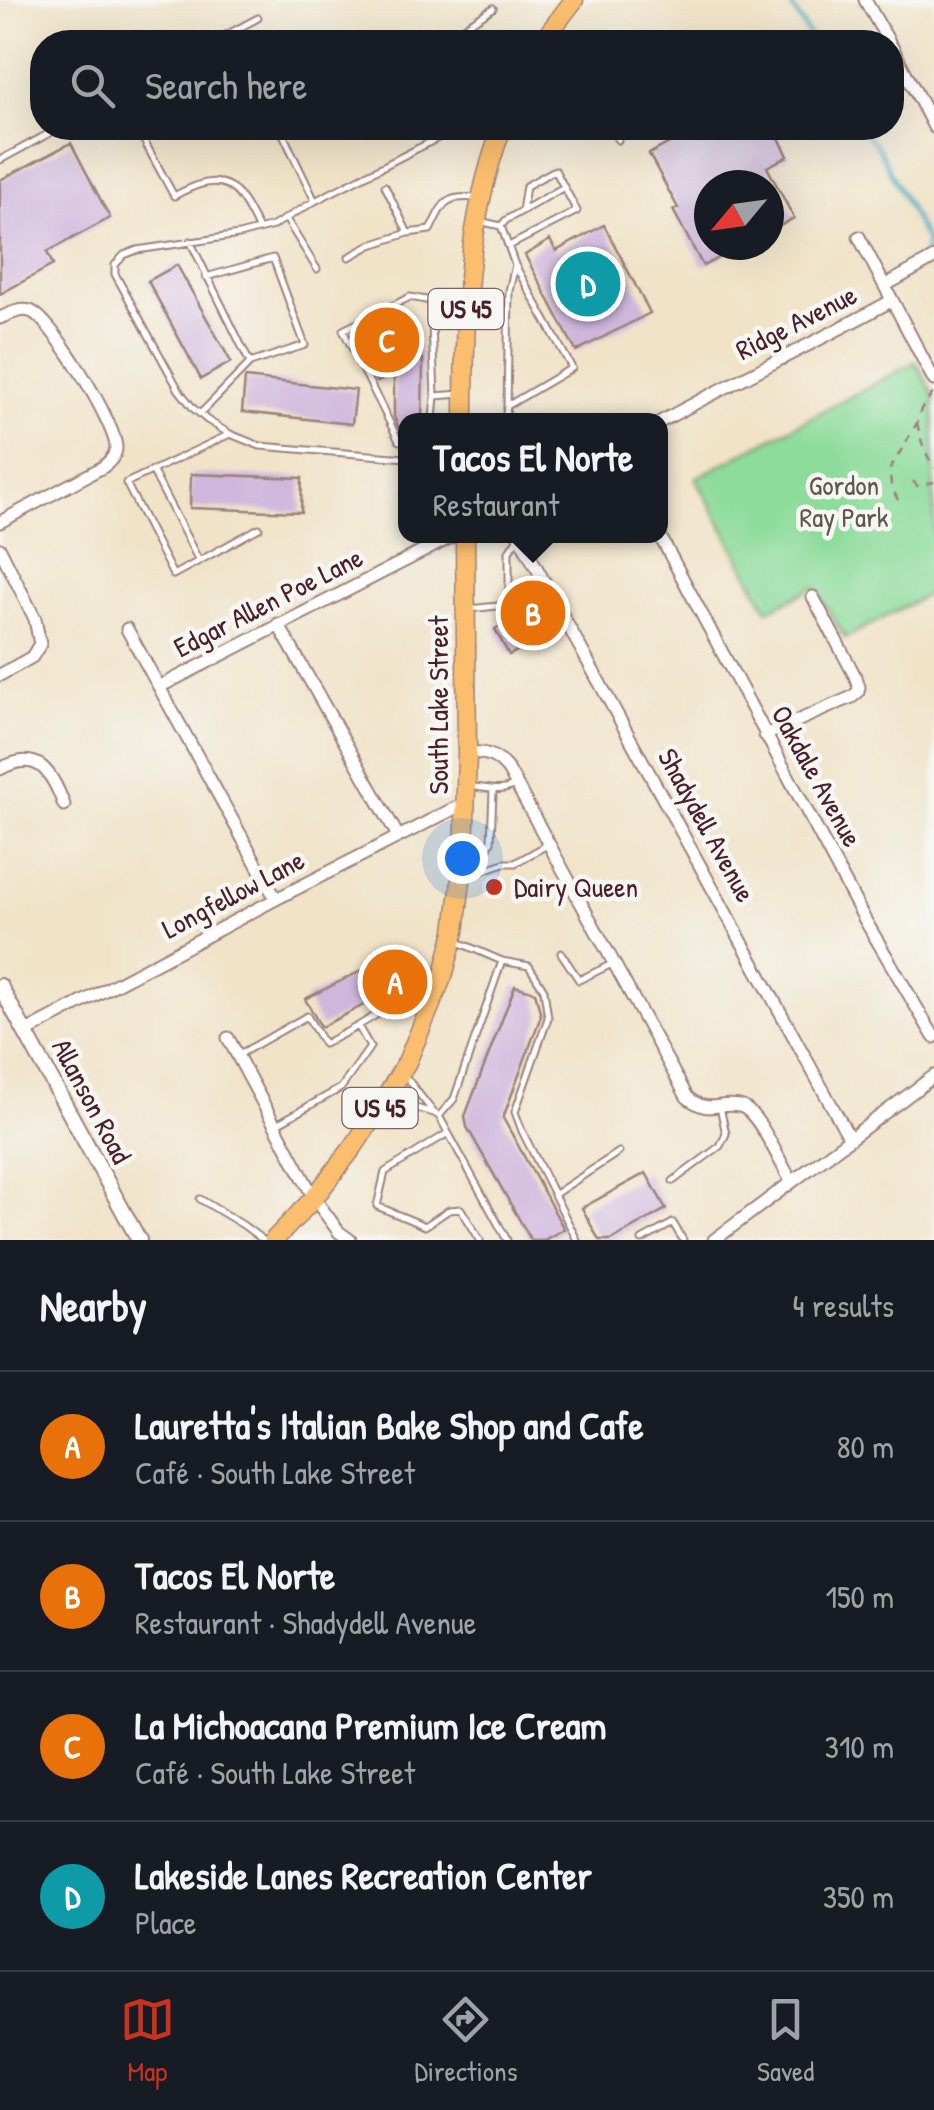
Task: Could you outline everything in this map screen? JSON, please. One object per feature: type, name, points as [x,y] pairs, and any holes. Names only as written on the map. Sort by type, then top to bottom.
[{"type":"main road","points":[[552,30],[574,0]]},
{"type":"main road","name":"US 45","points":[[464,413],[469,264],[494,140]]},
{"type":"main road","name":"South Lake Street","points":[[274,1240],[314,1198],[354,1146],[402,1072],[444,973],[453,940],[464,855],[465,543]]},
{"type":"street","points":[[866,0],[882,30]]},
{"type":"street","points":[[904,71],[934,127]]},
{"type":"street","points":[[860,238],[886,285]]},
{"type":"street","name":"Ridge Avenue","points":[[668,418],[891,301],[886,285],[934,258]]},
{"type":"street","points":[[891,301],[934,380]]},
{"type":"street","points":[[0,318],[29,310],[42,318],[97,403],[116,446],[115,454],[103,467],[0,522]]},
{"type":"street","name":"Edgar Allen Poe Lane","points":[[159,687],[438,543]]},
{"type":"street","name":"Shadydell Avenue","points":[[524,543],[850,1139]]},
{"type":"street","name":"Oakdale Avenue","points":[[664,543],[865,920],[934,1037]]},
{"type":"street","points":[[0,549],[35,619],[40,644],[32,657],[0,675]]},
{"type":"street","points":[[766,735],[858,692],[859,686],[813,597]]},
{"type":"street","points":[[278,624],[398,836]]},
{"type":"street","points":[[127,630],[276,899]]},
{"type":"street","points":[[467,754],[479,752],[502,762],[687,1097],[709,1108],[738,1106],[749,1110],[792,1182]]},
{"type":"street","points":[[0,769],[26,761],[47,769],[64,806]]},
{"type":"street","name":"Longfellow Lane","points":[[26,1032],[398,836],[466,795]]},
{"type":"street","name":"Allanson Road","points":[[0,986],[139,1240]]},
{"type":"street","points":[[228,1038],[314,1198],[339,1232],[350,1240]]},
{"type":"street","points":[[714,1240],[934,1076]]},
{"type":"lane","points":[[462,30],[493,8]]},
{"type":"lane","points":[[236,30],[258,18]]},
{"type":"lane","points":[[0,160],[37,140]]},
{"type":"lane","points":[[143,140],[174,196],[197,184],[216,180],[234,188],[259,230]]},
{"type":"lane","points":[[286,140],[316,201]]},
{"type":"lane","points":[[398,457],[260,446],[230,434],[200,414],[179,390],[122,286],[115,265],[124,255],[137,250],[273,226],[434,140]]},
{"type":"lane","points":[[510,246],[577,211],[555,170],[526,186],[522,211]]},
{"type":"lane","points":[[385,186],[408,233]]},
{"type":"lane","points":[[502,226],[564,186]]},
{"type":"lane","points":[[349,257],[371,245],[430,230],[443,204],[455,196],[481,198]]},
{"type":"lane","points":[[286,219],[317,270]]},
{"type":"lane","points":[[476,221],[502,226]]},
{"type":"lane","points":[[502,226],[515,264],[572,368],[507,406]]},
{"type":"lane","points":[[190,241],[250,363]]},
{"type":"lane","points":[[200,414],[250,363],[305,344],[272,258],[206,277]]},
{"type":"lane","points":[[506,413],[509,291],[515,264]]},
{"type":"lane","points":[[398,439],[343,330],[410,297],[467,300]]},
{"type":"lane","points":[[431,301],[434,413]]},
{"type":"lane","points":[[436,396],[464,394]]},
{"type":"lane","points":[[230,434],[126,483],[173,575],[258,528]]},
{"type":"lane","points":[[152,470],[199,561]]},
{"type":"lane","points":[[465,610],[498,606],[508,599],[509,551],[515,543]]},
{"type":"lane","points":[[466,795],[482,787],[507,789],[516,784]]},
{"type":"lane","points":[[464,855],[487,850],[492,842],[494,790]]},
{"type":"lane","points":[[461,878],[515,863],[550,844]]},
{"type":"lane","points":[[453,940],[502,961],[529,966],[544,990],[548,1018],[516,1112],[577,1240]]},
{"type":"lane","points":[[561,952],[579,980],[615,963]]},
{"type":"lane","points":[[436,1114],[454,1099],[502,961]]},
{"type":"lane","points":[[238,1056],[306,1016],[324,1044],[396,1002],[430,1008]]},
{"type":"lane","points":[[275,1125],[342,1088],[370,1048],[358,1026]]},
{"type":"lane","points":[[402,1072],[448,1132],[508,1240]]},
{"type":"lane","points":[[379,1108],[412,1108],[436,1114]]},
{"type":"lane","points":[[673,1181],[720,1146],[726,1134],[720,1108]]},
{"type":"lane","points":[[448,1132],[385,1172],[377,1206],[425,1226],[449,1210],[461,1209],[480,1240]]},
{"type":"lane","points":[[554,1194],[620,1152]]},
{"type":"lane","points":[[200,1200],[244,1224],[263,1240]]},
{"type":"lane","points":[[642,1240],[673,1223],[682,1240]]},
{"type":"path","points":[[898,500],[891,486],[890,470],[934,392]]},
{"type":"path","points":[[917,423],[934,468]]},
{"type":"path","points":[[914,481],[917,486],[934,482]]},
{"type":"green space","name":"Gordon Ray Park","points":[[916,362],[934,395],[934,591],[845,638],[815,587],[768,610],[696,478]]},
{"type":"building","points":[[675,140],[780,140],[788,156],[767,167],[769,170],[694,170],[694,249],[673,210],[678,208],[649,154]]},
{"type":"building","points":[[71,143],[110,218],[47,252],[53,265],[0,294],[0,180]]},
{"type":"building","points":[[784,199],[794,218],[784,224]]},
{"type":"building","points":[[604,225],[650,313],[576,351],[525,255],[550,240],[556,251]]},
{"type":"building","points":[[177,265],[231,362],[201,379],[148,281]]},
{"type":"building","points":[[397,310],[423,359],[422,413],[398,413],[398,426],[394,417],[394,374],[377,382],[352,334]]},
{"type":"building","points":[[245,378],[356,390],[352,424],[242,412]]},
{"type":"building","points":[[191,474],[302,478],[301,512],[190,508]]},
{"type":"building","points":[[535,608],[549,634],[509,655],[495,629]]},
{"type":"building","points":[[391,956],[406,983],[321,1027],[305,999]]},
{"type":"building","points":[[515,986],[535,992],[541,1016],[503,1118],[564,1229],[544,1240],[531,1240],[467,1127],[465,1116]]},
{"type":"building","points":[[646,1173],[666,1209],[611,1240],[599,1240],[582,1208]]},
{"type":"waterway","points":[[788,0],[806,30]]},
{"type":"waterway","points":[[871,140],[926,241],[924,255]]},
{"type":"place","name":"Lakeside Lanes Recreation Center","points":[[588,284]]},
{"type":"place","name":"La Michoacana Premium Ice Cream","points":[[387,340]]},
{"type":"place","name":"Tacos El Norte","points":[[533,613]]},
{"type":"place","name":"Dairy Queen","points":[[494,887]]},
{"type":"place","name":"Lauretta's Italian Bake Shop and Cafe","points":[[395,982]]}]
